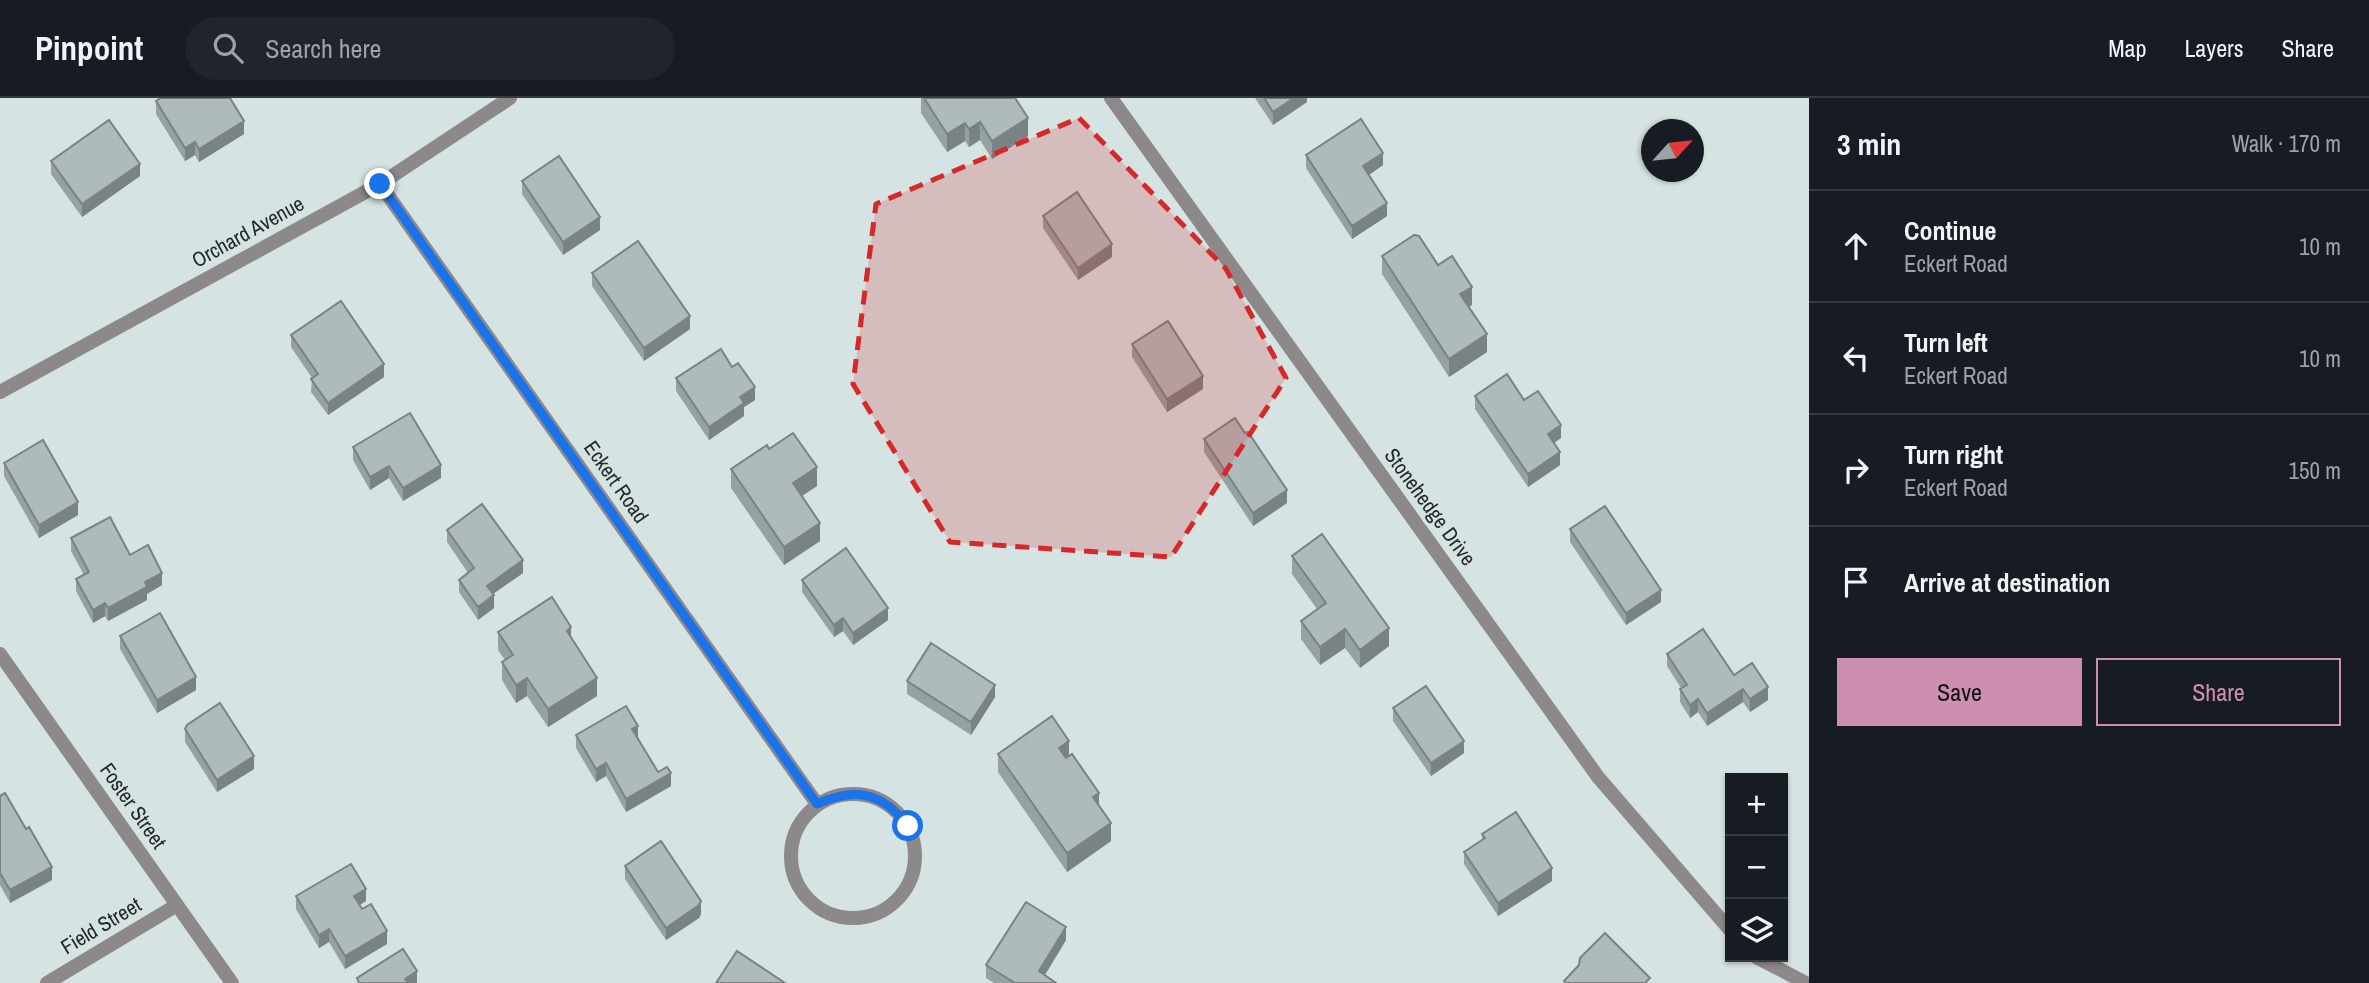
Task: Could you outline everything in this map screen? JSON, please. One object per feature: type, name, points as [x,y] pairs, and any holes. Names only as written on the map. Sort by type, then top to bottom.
[{"type":"street","name":"Orchard Avenue","points":[[0,392],[380,184],[509,98]]},
{"type":"street","name":"Stonehedge Drive","points":[[1111,98],[1598,776],[1725,924]]},
{"type":"street","name":"Eckert Road","points":[[380,184],[817,804]]},
{"type":"street","name":"Foster Street","points":[[0,654],[232,983]]},
{"type":"street","points":[[857,794],[877,799],[895,810],[908,826],[914,847],[914,867],[906,887],[893,903],[876,914],[856,918],[836,916],[818,908],[803,894],[794,876],[790,856],[793,836],[803,818],[817,804],[836,796],[857,794]]},
{"type":"street","name":"Field Street","points":[[47,983],[177,905]]},
{"type":"street","points":[[1766,962],[1806,983]]},
{"type":"highlighted area","points":[[1079,118],[1226,269],[1286,378],[1171,557],[950,542],[853,384],[876,204]]},
{"type":"building","points":[[161,98],[230,98],[244,121],[199,149],[195,142],[185,148],[156,101]]},
{"type":"building","points":[[924,98],[1015,98],[1028,118],[992,141],[980,122],[969,129],[965,123],[947,134]]},
{"type":"building","points":[[1264,98],[1294,98],[1273,112]]},
{"type":"building","points":[[1361,119],[1383,153],[1363,166],[1387,203],[1352,226],[1306,155]]},
{"type":"building","points":[[109,120],[140,164],[82,204],[51,161]]},
{"type":"building","points":[[559,156],[600,217],[563,242],[522,181]]},
{"type":"building","points":[[1077,192],[1112,244],[1078,268],[1043,216]]},
{"type":"building","points":[[1414,235],[1419,236],[1438,265],[1452,256],[1472,287],[1460,294],[1487,334],[1449,359],[1382,256]]},
{"type":"building","points":[[638,241],[690,316],[644,348],[592,273]]},
{"type":"building","points":[[341,301],[384,364],[328,403],[311,379],[318,374],[291,335]]},
{"type":"building","points":[[1168,321],[1203,376],[1167,399],[1132,344]]},
{"type":"building","points":[[721,349],[732,367],[738,363],[755,387],[740,397],[744,403],[709,427],[676,378]]},
{"type":"building","points":[[1507,374],[1524,400],[1538,391],[1561,425],[1548,434],[1560,452],[1528,474],[1475,396]]},
{"type":"building","points":[[410,413],[441,465],[403,488],[389,466],[370,477],[353,447]]},
{"type":"building","points":[[1235,418],[1245,433],[1248,432],[1287,490],[1253,513],[1204,439]]},
{"type":"building","points":[[793,433],[817,467],[793,483],[820,523],[784,547],[731,469],[767,445],[769,449]]},
{"type":"building","points":[[43,440],[78,502],[39,525],[4,463]]},
{"type":"building","points":[[482,504],[523,560],[487,586],[494,595],[478,607],[459,580],[474,568],[447,530]]},
{"type":"building","points":[[1605,506],[1661,590],[1626,613],[1570,529]]},
{"type":"building","points":[[110,517],[130,555],[148,545],[162,573],[145,582],[147,587],[108,608],[105,603],[93,610],[76,579],[89,572],[71,538]]},
{"type":"building","points":[[1322,534],[1389,628],[1360,650],[1345,629],[1320,647],[1301,621],[1326,603],[1292,556]]},
{"type":"building","points":[[846,548],[888,608],[853,633],[843,618],[834,625],[802,580]]},
{"type":"building","points":[[552,597],[571,627],[567,631],[597,678],[548,709],[527,678],[516,685],[502,662],[513,655],[498,632]]},
{"type":"building","points":[[160,613],[196,677],[157,700],[120,636]]},
{"type":"building","points":[[1703,629],[1734,675],[1752,663],[1768,687],[1750,699],[1743,689],[1707,713],[1698,699],[1690,705],[1680,689],[1687,685],[1667,654]]},
{"type":"building","points":[[931,643],[995,685],[971,722],[907,681]]},
{"type":"building","points":[[1426,686],[1464,741],[1431,763],[1393,708]]},
{"type":"building","points":[[220,703],[254,756],[217,780],[185,729]]},
{"type":"building","points":[[626,706],[638,726],[632,729],[658,772],[667,767],[671,773],[626,799],[606,763],[596,769],[576,735]]},
{"type":"building","points":[[1052,716],[1069,741],[1059,748],[1066,758],[1072,754],[1099,793],[1093,797],[1111,823],[1067,853],[998,754]]},
{"type":"building","points":[[5,793],[52,867],[10,890],[0,873],[0,796]]},
{"type":"building","points":[[1516,812],[1552,868],[1498,903],[1464,852],[1485,838],[1482,834]]},
{"type":"building","points":[[661,841],[701,901],[666,928],[625,866]]},
{"type":"building","points":[[351,864],[366,889],[354,896],[362,909],[371,904],[387,931],[345,956],[329,929],[319,935],[296,896]]},
{"type":"building","points":[[1026,902],[1066,927],[1039,971],[1056,983],[1015,983],[986,965]]},
{"type":"building","points":[[1605,933],[1650,978],[1645,983],[1564,981],[1579,965],[1580,958]]},
{"type":"building","points":[[403,949],[417,971],[405,979],[408,983],[359,983],[357,978]]},
{"type":"building","points":[[737,951],[785,983],[716,983]]},
{"type":"route","points":[[380,184],[817,804],[836,796],[857,794],[877,799],[895,810],[908,826]]}]
